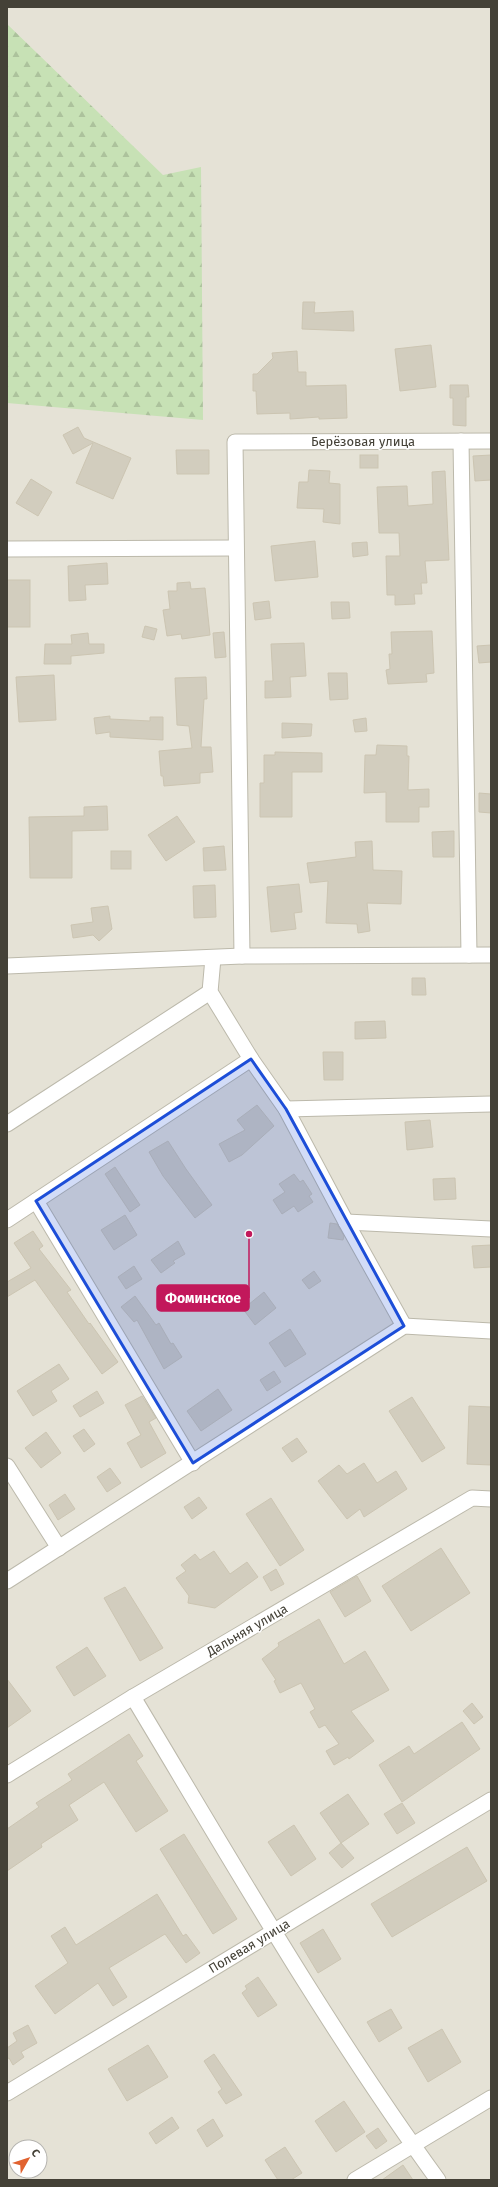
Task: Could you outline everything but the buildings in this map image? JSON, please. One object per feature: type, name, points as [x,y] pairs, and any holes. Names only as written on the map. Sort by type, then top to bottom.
[{"type":"street","points":[[461,441],[469,955]]},
{"type":"street","name":"Берёзовая улица","points":[[235,548],[235,442],[491,441]]},
{"type":"street","points":[[7,549],[235,548],[242,956]]},
{"type":"street","points":[[7,966],[242,956],[491,955]]},
{"type":"street","points":[[213,958],[210,992],[251,1059],[286,1109],[346,1222],[404,1326]]},
{"type":"street","points":[[7,1124],[210,992]]},
{"type":"street","points":[[7,1220],[251,1059]]},
{"type":"street","points":[[286,1109],[491,1104]]},
{"type":"street","points":[[36,1201],[193,1463]]},
{"type":"street","points":[[346,1222],[491,1229]]},
{"type":"street","points":[[7,1581],[193,1463],[404,1326],[491,1331]]},
{"type":"street","points":[[7,1466],[59,1548]]},
{"type":"street","name":"Дальняя улица","points":[[7,1775],[133,1697],[472,1498],[491,1499]]},
{"type":"street","points":[[133,1697],[273,1931],[412,2144],[438,2180]]},
{"type":"street","name":"Полевая улица","points":[[7,2093],[491,1800]]},
{"type":"street","points":[[355,2180],[412,2144],[491,2098]]},
{"type":"highlighted area","points":[[251,1059],[286,1109],[404,1326],[193,1463],[36,1201]]},
{"type":"shaded area","points":[[7,7],[491,7],[491,2180],[7,2180]]},
{"type":"green space","points":[[7,24],[163,175],[201,167],[203,420],[7,403]]},
{"type":"place","name":"Фоминское","points":[[249,1234]]}]
